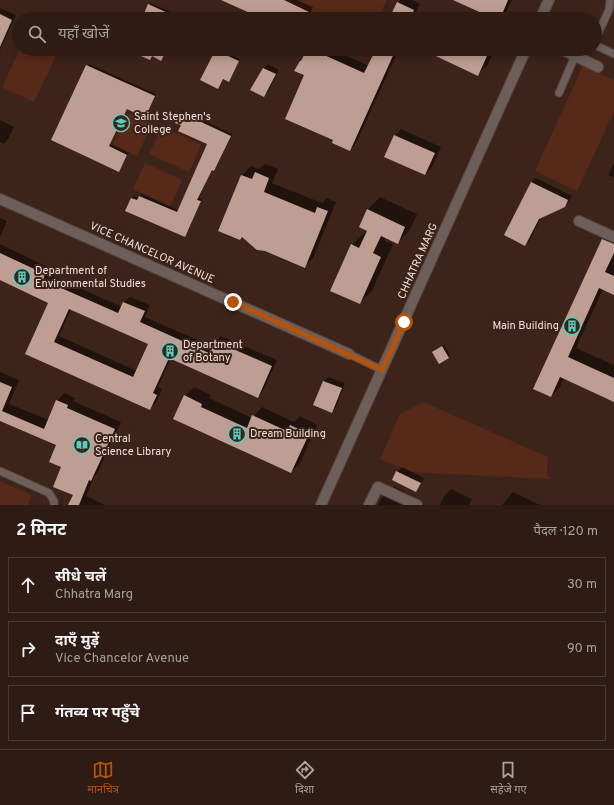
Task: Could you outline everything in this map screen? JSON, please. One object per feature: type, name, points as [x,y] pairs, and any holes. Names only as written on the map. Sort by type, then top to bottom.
[{"type":"street","points":[[543,12],[549,0]]},
{"type":"street","name":"CHHATRA MARG","points":[[321,505],[523,56]]},
{"type":"street","points":[[575,56],[598,67]]},
{"type":"street","name":"VICE CHANCELOR AVENUE","points":[[0,199],[349,354]]},
{"type":"street","points":[[579,221],[614,237]]},
{"type":"street","points":[[369,505],[378,487],[417,505]]},
{"type":"lane","points":[[602,28],[612,11],[610,0]]},
{"type":"lane","points":[[602,48],[614,54]]},
{"type":"lane","points":[[559,93],[575,56]]},
{"type":"lane","name":"VICE CHANCELOR AVENUE","points":[[349,354],[382,370]]},
{"type":"lane","points":[[0,471],[49,493],[54,501],[54,505]]},
{"type":"shaded area","points":[[272,0],[387,0],[381,12],[299,12]]},
{"type":"shaded area","points":[[17,56],[56,56],[34,102],[2,87]]},
{"type":"shaded area","points":[[583,66],[614,80],[614,112],[577,191],[535,171]]},
{"type":"shaded area","points":[[128,113],[152,124],[137,156],[113,144]]},
{"type":"shaded area","points":[[162,127],[201,145],[189,172],[149,154]]},
{"type":"shaded area","points":[[145,163],[182,180],[170,206],[133,189]]},
{"type":"shaded area","points":[[423,402],[548,457],[547,473],[550,479],[411,472],[380,459],[400,414]]},
{"type":"shaded area","points":[[0,481],[32,495],[28,505],[0,505]]},
{"type":"building","points":[[221,0],[284,0],[309,12],[248,12]]},
{"type":"building","points":[[453,0],[508,0],[503,12],[480,12]]},
{"type":"building","points":[[397,2],[414,10],[413,12],[392,12]]},
{"type":"building","points":[[148,4],[166,12],[145,12]]},
{"type":"building","points":[[0,14],[12,20],[0,47]]},
{"type":"building","points":[[141,56],[152,56],[150,60]]},
{"type":"building","points":[[152,56],[164,56],[161,61]]},
{"type":"building","points":[[212,56],[228,56],[239,61],[229,82],[223,79],[218,89],[200,80]]},
{"type":"building","points":[[304,56],[326,56],[364,73],[372,56],[393,56],[350,151],[332,143],[333,140],[285,119],[304,75],[294,71]]},
{"type":"building","points":[[436,56],[487,56],[478,76]]},
{"type":"building","points":[[86,65],[155,96],[145,118],[127,109],[109,146],[127,155],[119,172],[51,140]]},
{"type":"building","points":[[263,68],[276,74],[264,97],[250,90]]},
{"type":"building","points":[[180,112],[231,136],[214,171],[212,170],[197,200],[201,201],[185,237],[125,211],[131,198],[137,200],[139,196],[177,212],[207,144],[178,131],[181,125],[175,123]]},
{"type":"building","points":[[394,135],[435,153],[425,175],[384,157]]},
{"type":"building","points":[[255,172],[269,178],[264,192],[315,213],[317,207],[328,211],[305,268],[265,251],[257,250],[242,237],[240,240],[218,231],[241,175],[252,179]]},
{"type":"building","points":[[531,182],[568,200],[565,207],[539,219],[525,246],[504,235]]},
{"type":"building","points":[[367,209],[405,227],[398,244],[381,236],[373,253],[381,257],[360,304],[330,291],[351,244],[359,248],[367,231],[359,227]]},
{"type":"building","name":"Main Building","points":[[602,239],[614,244],[614,253],[605,272],[614,276],[614,295],[599,288],[568,357],[614,378],[614,402],[560,377],[551,397],[533,389]]},
{"type":"building","name":"Department of Botany","points":[[0,253],[45,274],[43,280],[118,313],[123,302],[145,311],[140,322],[209,353],[215,341],[272,366],[258,398],[169,358],[153,393],[157,395],[150,410],[25,354],[48,303],[0,280]],"holes":[[[69,309],[148,344],[133,377],[54,342]]]},
{"type":"building","points":[[442,346],[449,358],[439,364],[432,352]]},
{"type":"building","points":[[323,381],[342,388],[332,413],[313,405]]},
{"type":"building","points":[[0,382],[12,387],[2,411],[44,429],[56,400],[68,405],[67,408],[115,429],[91,481],[89,480],[79,505],[68,505],[73,495],[53,487],[61,467],[49,462],[56,445],[0,421]]},
{"type":"building","name":"Dream Building","points":[[184,395],[202,404],[201,407],[247,428],[252,415],[287,431],[290,425],[309,434],[291,473],[173,419]]},
{"type":"building","points":[[396,471],[421,483],[416,492],[392,480]]},
{"type":"place","name":"Saint Stephen's College","points":[[121,123]]},
{"type":"place","name":"Department of Environmental Studies","points":[[22,277]]},
{"type":"place","name":"Main Building","points":[[572,326]]},
{"type":"place","name":"Department of Botany","points":[[170,351]]},
{"type":"place","name":"Dream Building","points":[[237,434]]},
{"type":"place","name":"Central Science Library","points":[[82,445]]},
{"type":"route","points":[[233,302],[382,370],[404,322]]}]
